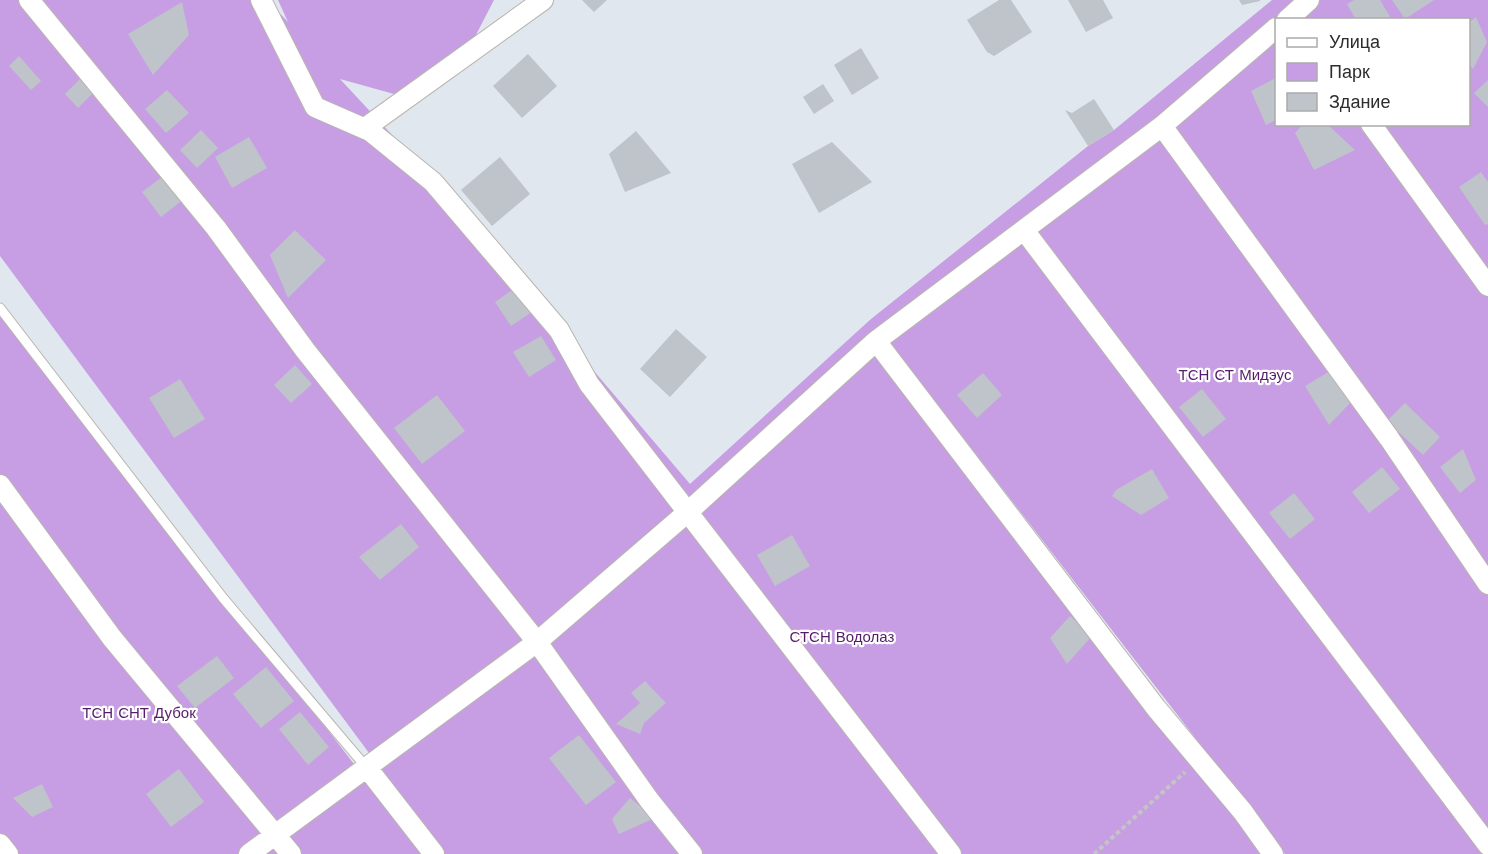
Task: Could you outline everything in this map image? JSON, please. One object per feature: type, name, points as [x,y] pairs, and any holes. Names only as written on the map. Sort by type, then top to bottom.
[{"type":"street","points":[[29,0],[216,228],[305,350],[537,642],[649,800],[692,854]]},
{"type":"street","points":[[261,0],[315,107],[365,128],[433,182],[559,330],[589,384],[951,854]]},
{"type":"street","points":[[365,128],[543,0]]},
{"type":"street","points":[[1291,18],[1309,0]]},
{"type":"street","points":[[249,854],[368,769],[537,642],[689,511],[876,341],[1162,126],[1275,29]]},
{"type":"street","points":[[1162,126],[1389,438],[1488,584]]},
{"type":"street","points":[[1372,126],[1488,286]]},
{"type":"street","points":[[1024,230],[1488,845]]},
{"type":"street","points":[[876,341],[1156,708],[1273,854]]},
{"type":"street","points":[[0,485],[112,638],[291,854]]},
{"type":"street","points":[[368,769],[434,854]]},
{"type":"street","points":[[0,844],[8,854]]},
{"type":"lane","points":[[0,308],[223,598],[368,769]]},
{"type":"path","points":[[1094,854],[1199,760]]},
{"type":"green space","name":"СТСН Водолаз","points":[[0,0],[267,0],[288,22],[278,0],[494,0],[465,56],[394,94],[340,79],[406,150],[690,484],[871,319],[1088,146],[1114,130],[1272,0],[1488,0],[1488,854],[1285,854],[934,400],[1278,854],[444,854],[0,256]]},
{"type":"green space","name":"ТСН СНТ Дубок","points":[[0,303],[423,854],[0,854]]},
{"type":"building","points":[[582,0],[607,0],[594,12]]},
{"type":"building","points":[[999,0],[1011,0],[1032,32],[994,56],[987,52],[967,20]]},
{"type":"building","points":[[1068,0],[1103,0],[1113,18],[1086,32]]},
{"type":"building","points":[[1239,0],[1260,0],[1260,1],[1242,5]]},
{"type":"building","points":[[1354,0],[1380,0],[1391,18],[1355,18],[1347,4]]},
{"type":"building","points":[[1392,0],[1434,0],[1407,18]]},
{"type":"building","points":[[182,2],[189,35],[153,75],[128,34]]},
{"type":"building","points":[[1476,17],[1487,42],[1473,69],[1470,65],[1470,22]]},
{"type":"building","points":[[861,48],[879,78],[852,95],[834,65]]},
{"type":"building","points":[[528,54],[557,86],[522,118],[493,86]]},
{"type":"building","points":[[19,56],[41,81],[31,90],[9,66]]},
{"type":"building","points":[[85,74],[98,88],[78,108],[65,94]]},
{"type":"building","points":[[1275,79],[1275,120],[1266,125],[1251,91]]},
{"type":"building","points":[[1488,80],[1488,107],[1474,93]]},
{"type":"building","points":[[823,84],[834,101],[814,114],[803,97]]},
{"type":"building","points":[[167,90],[189,113],[166,133],[145,109]]},
{"type":"building","points":[[1094,99],[1114,130],[1088,146],[1065,110],[1072,113]]},
{"type":"building","points":[[1301,126],[1329,126],[1355,150],[1314,170],[1295,133]]},
{"type":"building","points":[[201,130],[218,148],[197,168],[180,150]]},
{"type":"building","points":[[636,131],[671,173],[625,192],[609,154]]},
{"type":"building","points":[[249,137],[267,168],[232,188],[215,157]]},
{"type":"building","points":[[832,142],[872,182],[819,213],[792,164]]},
{"type":"building","points":[[500,157],[530,194],[492,226],[461,190]]},
{"type":"building","points":[[170,171],[189,195],[161,217],[142,192]]},
{"type":"building","points":[[1481,172],[1488,182],[1488,224],[1485,225],[1459,187]]},
{"type":"building","points":[[295,230],[326,260],[288,298],[270,255]]},
{"type":"building","points":[[515,288],[532,312],[511,326],[495,302]]},
{"type":"building","points":[[676,329],[707,357],[670,397],[640,369]]},
{"type":"building","points":[[541,336],[556,360],[529,377],[513,352]]},
{"type":"building","points":[[295,365],[312,384],[291,403],[274,385]]},
{"type":"building","points":[[1330,371],[1350,403],[1329,425],[1305,386]]},
{"type":"building","points":[[983,373],[1002,395],[977,418],[957,395]]},
{"type":"building","points":[[180,379],[205,419],[174,438],[149,398]]},
{"type":"building","points":[[1202,389],[1226,419],[1203,437],[1179,407]]},
{"type":"building","points":[[437,395],[465,431],[422,464],[394,428]]},
{"type":"building","points":[[1405,403],[1440,437],[1423,455],[1387,421]]},
{"type":"building","points":[[1463,449],[1476,480],[1460,493],[1440,467]]},
{"type":"building","points":[[1382,467],[1400,489],[1369,513],[1352,492]]},
{"type":"building","points":[[1152,469],[1169,498],[1141,515],[1112,496],[1116,490]]},
{"type":"building","points":[[1294,493],[1315,519],[1290,539],[1269,513]]},
{"type":"building","points":[[401,524],[419,547],[380,580],[359,557]]},
{"type":"building","points":[[792,535],[810,566],[775,586],[757,555]]},
{"type":"building","points":[[1070,616],[1092,636],[1067,664],[1050,638]]},
{"type":"building","points":[[217,656],[234,678],[195,708],[177,686]]},
{"type":"building","points":[[266,667],[294,701],[261,728],[233,694]]},
{"type":"building","points":[[645,681],[666,703],[644,723],[640,734],[616,724],[640,703],[631,693]]},
{"type":"building","points":[[300,712],[329,747],[308,765],[279,729]]},
{"type":"building","points":[[579,735],[616,782],[586,805],[549,758]]},
{"type":"building","points":[[179,769],[204,802],[171,827],[146,794]]},
{"type":"building","points":[[42,784],[53,807],[32,817],[13,798]]},
{"type":"building","points":[[630,798],[655,818],[619,834],[612,819]]},
{"type":"park label","name":"ТСН СТ Мидэус","points":[[1235,375]]}]
